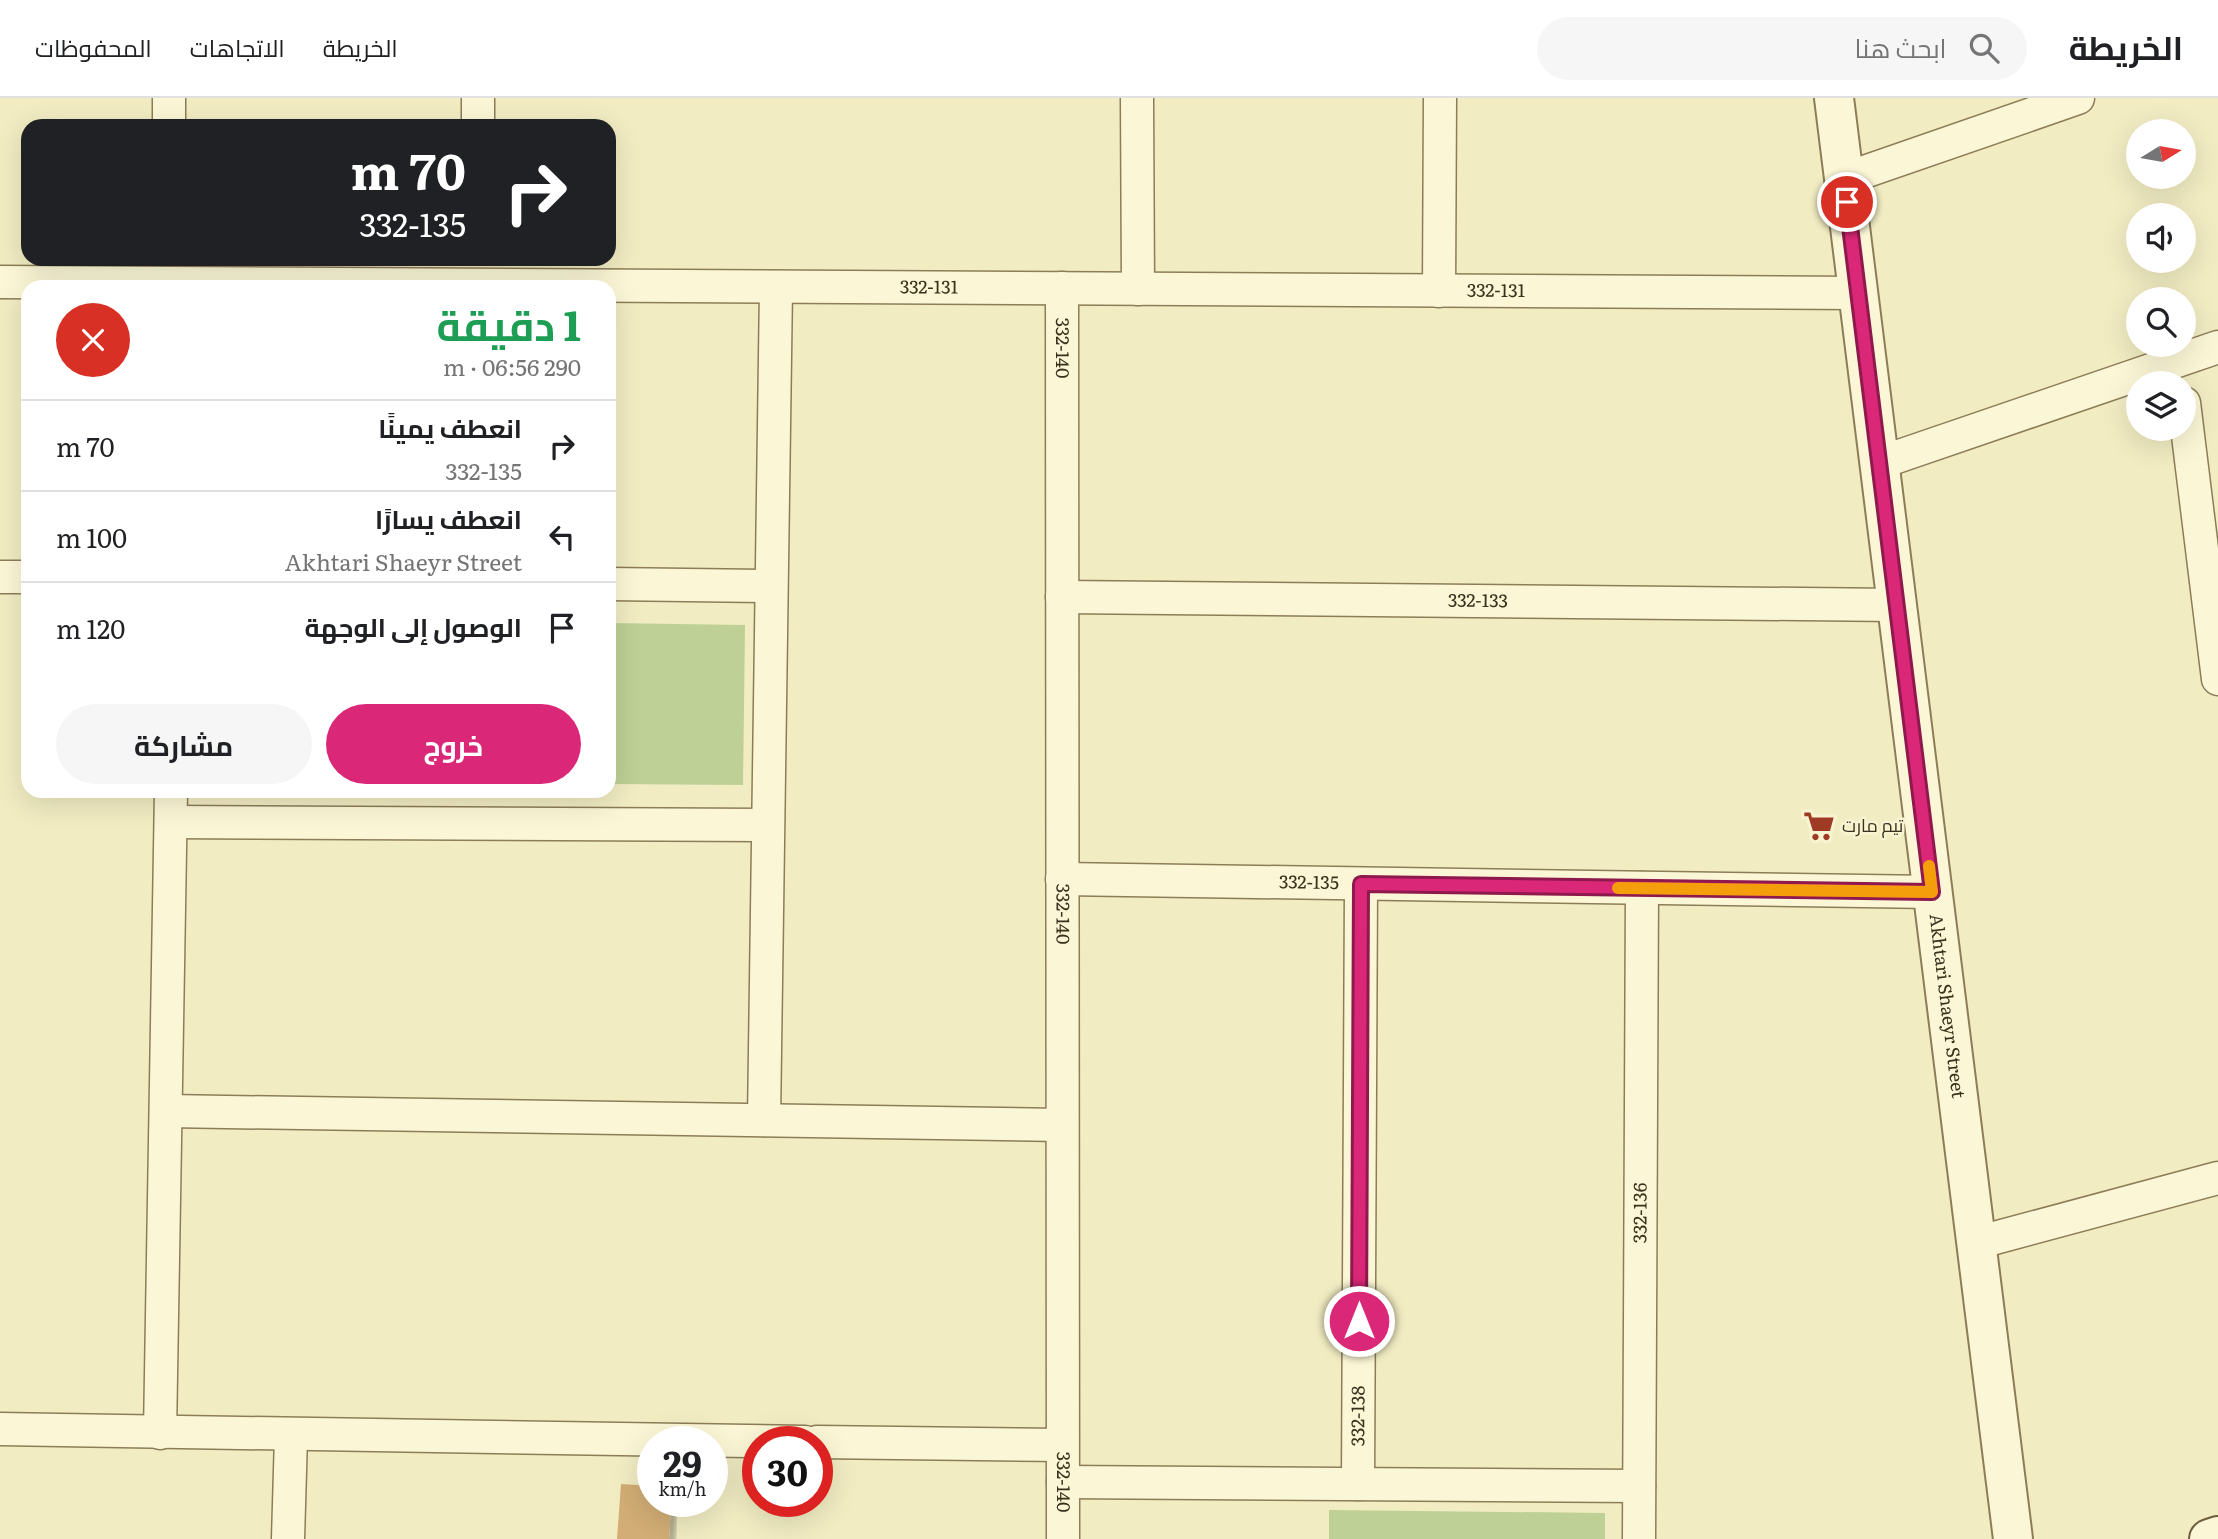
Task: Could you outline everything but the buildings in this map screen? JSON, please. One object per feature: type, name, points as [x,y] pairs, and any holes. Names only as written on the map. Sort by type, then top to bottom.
[{"type":"street","points":[[169,98],[169,119]]},
{"type":"street","points":[[478,98],[478,119]]},
{"type":"street","points":[[1137,98],[1138,289]]},
{"type":"street","points":[[1439,291],[1440,98]]},
{"type":"street","name":"Akhtari Shaeyr Street","points":[[1834,98],[2013,1539]]},
{"type":"street","points":[[1844,179],[2078,98]]},
{"type":"street","name":"332-131","points":[[30,280],[166,271],[475,272],[776,287],[1858,293]]},
{"type":"street","name":"332-131","points":[[0,282],[21,281]]},
{"type":"street","points":[[764,1120],[776,287]]},
{"type":"street","name":"332-140","points":[[1062,288],[1063,1539]]},
{"type":"street","points":[[2182,371],[2218,347]]},
{"type":"street","points":[[1879,463],[2126,388]]},
{"type":"street","points":[[2189,441],[2218,679]]},
{"type":"street","points":[[0,577],[21,577]]},
{"type":"street","points":[[616,584],[771,586]]},
{"type":"street","name":"332-133","points":[[1062,597],[1896,605]]},
{"type":"street","points":[[160,1433],[171,806],[767,825]]},
{"type":"street","name":"332-135","points":[[1062,879],[1932,892]]},
{"type":"street","name":"332-138","points":[[1358,1484],[1361,884]]},
{"type":"street","name":"332-136","points":[[1639,1539],[1642,888]]},
{"type":"street","points":[[167,1111],[1062,1125]]},
{"type":"street","points":[[1976,1243],[2218,1178]]},
{"type":"street","points":[[0,1429],[291,1436],[742,1441]]},
{"type":"street","points":[[288,1539],[291,1436]]},
{"type":"street","points":[[833,1442],[1062,1445]]},
{"type":"street","points":[[1063,1482],[1639,1486]]},
{"type":"street","points":[[2209,1539],[2218,1536]]},
{"type":"green space","points":[[616,623],[745,625],[743,785],[616,784]]},
{"type":"green space","points":[[1329,1510],[1605,1513],[1605,1539],[1329,1539]]},
{"type":"slow traffic","points":[[1618,888],[1932,892],[1929,866]]},
{"type":"place","name":"تيم مارت","points":[[1819,826]]},
{"type":"route","points":[[1359,1321],[1361,884],[1932,892],[1847,202]]}]
